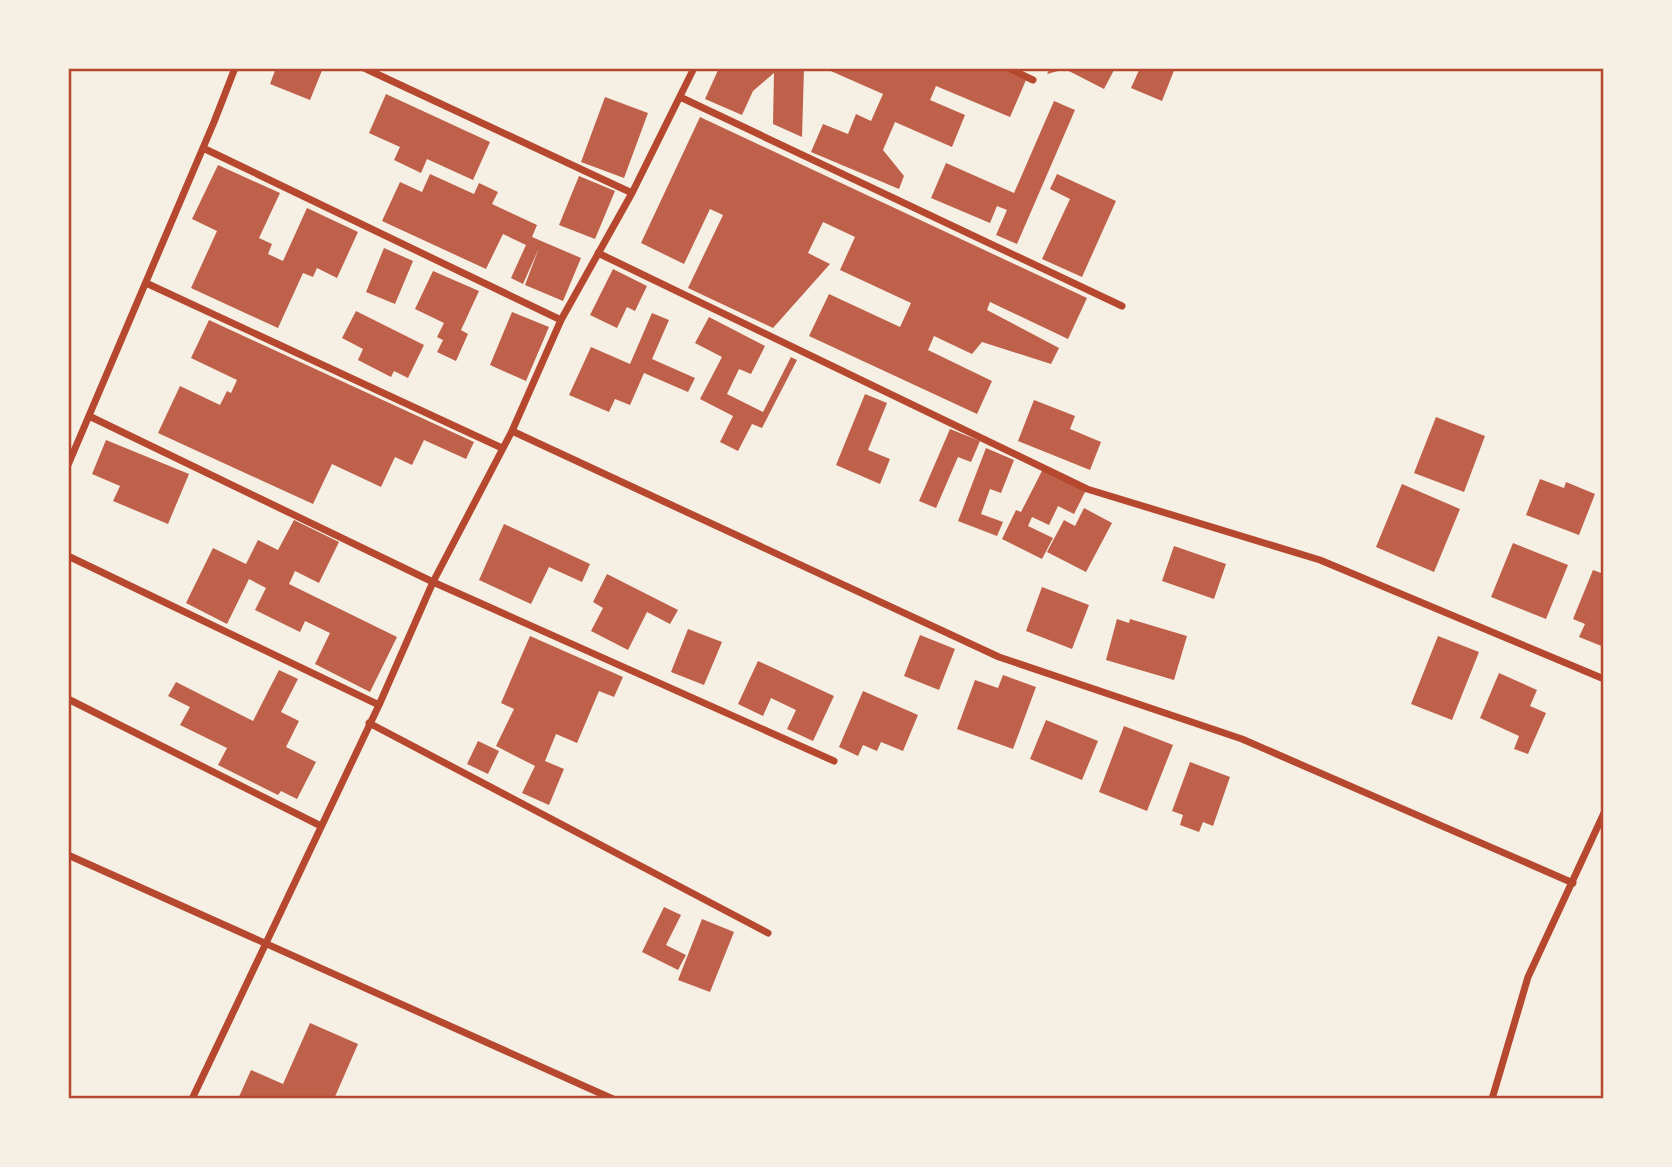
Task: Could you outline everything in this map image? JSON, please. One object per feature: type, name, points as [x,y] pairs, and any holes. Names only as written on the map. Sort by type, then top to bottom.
[{"type":"street","points":[[68,465],[234,71],[223,68]]},
{"type":"street","points":[[364,68],[632,193]]},
{"type":"street","points":[[192,1099],[379,705],[433,582],[512,431],[561,320],[632,193],[694,68]]},
{"type":"street","points":[[1008,68],[1033,80]]},
{"type":"street","points":[[680,97],[1122,306]]},
{"type":"street","points":[[203,148],[561,320]]},
{"type":"street","points":[[598,253],[1087,489],[1320,560],[1604,679]]},
{"type":"street","points":[[146,284],[502,448]]},
{"type":"street","points":[[89,416],[433,582],[834,761]]},
{"type":"street","points":[[512,431],[999,657],[1242,739],[1573,883]]},
{"type":"street","points":[[68,556],[379,705]]},
{"type":"street","points":[[68,699],[321,825]]},
{"type":"street","points":[[369,723],[768,933]]},
{"type":"street","points":[[1492,1099],[1528,977],[1604,813]]},
{"type":"street","points":[[68,855],[613,1099]]},
{"type":"building","points":[[276,68],[323,68],[310,100],[270,84]]},
{"type":"building","points":[[719,68],[804,68],[802,137],[773,124],[774,73],[753,91],[742,115],[705,99]]},
{"type":"building","points":[[824,68],[1000,68],[1026,80],[1010,117],[936,86],[930,100],[965,115],[952,147],[895,122],[883,150],[904,176],[899,189],[811,152],[823,124],[848,134],[856,114],[871,121],[883,94]]},
{"type":"building","points":[[1050,68],[1115,68],[1104,89],[1065,69],[1047,74]]},
{"type":"building","points":[[1140,68],[1175,68],[1162,101],[1131,88]]},
{"type":"building","points":[[386,94],[490,142],[473,180],[427,159],[421,173],[394,160],[400,147],[369,133]]},
{"type":"building","points":[[605,97],[648,113],[624,178],[581,162]]},
{"type":"building","points":[[1054,101],[1075,110],[1017,244],[996,235],[1007,210],[997,206],[990,223],[931,198],[946,163],[1014,193]]},
{"type":"building","points":[[700,117],[1087,298],[1068,339],[990,302],[987,310],[1059,348],[1051,364],[982,342],[972,354],[934,336],[928,350],[992,381],[977,414],[809,336],[829,294],[900,327],[911,303],[840,270],[855,237],[823,222],[808,253],[830,264],[773,328],[688,288],[723,215],[710,209],[684,264],[641,243]]},
{"type":"building","points":[[218,165],[280,193],[259,238],[272,244],[268,254],[283,261],[307,208],[358,232],[337,278],[317,268],[313,277],[303,273],[278,328],[191,288],[217,231],[192,219]]},
{"type":"building","points":[[430,174],[474,194],[479,183],[498,192],[492,204],[537,225],[532,237],[581,258],[563,301],[525,285],[539,248],[523,284],[511,278],[526,245],[503,234],[486,269],[382,221],[400,182],[422,192]]},
{"type":"building","points":[[1057,174],[1116,201],[1082,277],[1042,259],[1070,199],[1050,189]]},
{"type":"building","points":[[579,176],[615,191],[595,239],[559,225]]},
{"type":"building","points":[[384,248],[413,261],[395,304],[366,292]]},
{"type":"building","points":[[613,269],[647,286],[635,311],[627,307],[617,328],[590,315]]},
{"type":"building","points":[[433,271],[479,291],[461,330],[468,334],[456,361],[437,352],[443,340],[437,337],[444,323],[415,309]]},
{"type":"building","points":[[356,311],[424,345],[408,378],[394,371],[391,377],[358,360],[363,349],[342,338]]},
{"type":"building","points":[[512,312],[549,327],[526,381],[490,365]]},
{"type":"building","points":[[652,313],[669,320],[652,359],[695,378],[688,392],[644,373],[630,405],[615,399],[609,412],[569,395],[591,347],[630,364]]},
{"type":"building","points":[[709,317],[765,346],[751,374],[739,369],[727,394],[763,412],[791,357],[797,360],[762,428],[752,424],[738,451],[720,442],[733,416],[700,399],[722,357],[695,343]]},
{"type":"building","points":[[209,320],[474,442],[466,459],[424,440],[412,465],[395,457],[381,487],[332,464],[313,504],[158,433],[180,386],[220,405],[227,391],[231,393],[237,380],[191,358]]},
{"type":"building","points":[[865,394],[887,403],[868,450],[890,459],[880,484],[836,465]]},
{"type":"building","points":[[1034,400],[1075,416],[1070,429],[1101,442],[1090,470],[1018,441]]},
{"type":"building","points":[[1436,417],[1485,436],[1464,492],[1414,473]]},
{"type":"building","points":[[950,429],[980,441],[971,462],[958,457],[936,508],[919,501]]},
{"type":"building","points":[[106,440],[189,474],[168,524],[113,501],[120,486],[92,474]]},
{"type":"building","points":[[986,448],[1014,460],[1001,493],[990,489],[981,514],[1003,522],[997,536],[958,521]]},
{"type":"building","points":[[1043,469],[1086,490],[1074,514],[1058,506],[1049,525],[1032,517],[1028,526],[1053,538],[1042,559],[1002,539],[1016,510],[1021,512]]},
{"type":"building","points":[[1540,479],[1564,488],[1566,482],[1595,494],[1579,535],[1526,515]]},
{"type":"building","points":[[1402,484],[1460,509],[1434,572],[1376,547]]},
{"type":"building","points":[[1084,508],[1112,523],[1086,572],[1047,552],[1064,520],[1075,526]]},
{"type":"building","points":[[294,520],[339,542],[319,583],[295,571],[289,584],[397,637],[370,692],[315,664],[330,633],[305,621],[300,632],[255,610],[266,588],[249,579],[227,624],[186,603],[213,548],[246,564],[258,540],[278,550]]},
{"type":"building","points":[[504,524],[590,564],[582,582],[549,567],[531,604],[479,580]]},
{"type":"building","points":[[1513,543],[1568,565],[1546,619],[1491,597]]},
{"type":"building","points":[[1174,546],[1226,564],[1214,599],[1162,581]]},
{"type":"building","points":[[1593,570],[1604,574],[1604,647],[1579,637],[1585,624],[1573,619]]},
{"type":"building","points":[[607,574],[678,610],[670,624],[647,612],[628,650],[591,631],[603,608],[593,602]]},
{"type":"building","points":[[1042,587],[1089,605],[1072,649],[1026,631]]},
{"type":"building","points":[[1117,619],[1129,623],[1130,619],[1187,636],[1174,680],[1106,660]]},
{"type":"building","points":[[688,629],[722,642],[704,685],[671,672]]},
{"type":"building","points":[[920,635],[955,649],[939,690],[904,676]]},
{"type":"building","points":[[530,636],[623,677],[614,697],[599,691],[577,743],[556,734],[545,761],[564,769],[549,805],[522,793],[535,766],[496,746],[514,709],[501,703]]},
{"type":"building","points":[[1438,636],[1479,652],[1452,720],[1411,704]]},
{"type":"building","points":[[758,661],[834,696],[813,741],[787,729],[796,710],[771,698],[763,716],[738,704]]},
{"type":"building","points":[[279,670],[298,679],[281,712],[299,721],[286,747],[316,762],[297,799],[281,791],[278,795],[218,765],[227,748],[180,725],[190,707],[168,696],[176,682],[253,721]]},
{"type":"building","points":[[1499,673],[1537,690],[1530,706],[1546,713],[1528,754],[1514,749],[1519,736],[1480,718]]},
{"type":"building","points":[[1003,675],[1036,687],[1013,749],[957,729],[975,680],[998,688]]},
{"type":"building","points":[[863,691],[918,715],[903,751],[881,742],[877,751],[863,745],[858,756],[839,747]]},
{"type":"building","points":[[1046,720],[1098,741],[1082,780],[1030,759]]},
{"type":"building","points":[[1124,726],[1173,745],[1147,811],[1099,792]]},
{"type":"building","points":[[478,741],[499,751],[488,774],[467,764]]},
{"type":"building","points":[[1190,762],[1230,777],[1213,826],[1203,822],[1199,832],[1180,825],[1183,815],[1172,811]]},
{"type":"building","points":[[664,907],[681,915],[666,945],[686,955],[678,970],[642,952]]},
{"type":"building","points":[[702,919],[734,932],[710,992],[678,980]]},
{"type":"building","points":[[310,1023],[358,1044],[334,1099],[238,1099],[251,1070],[283,1084]]}]
